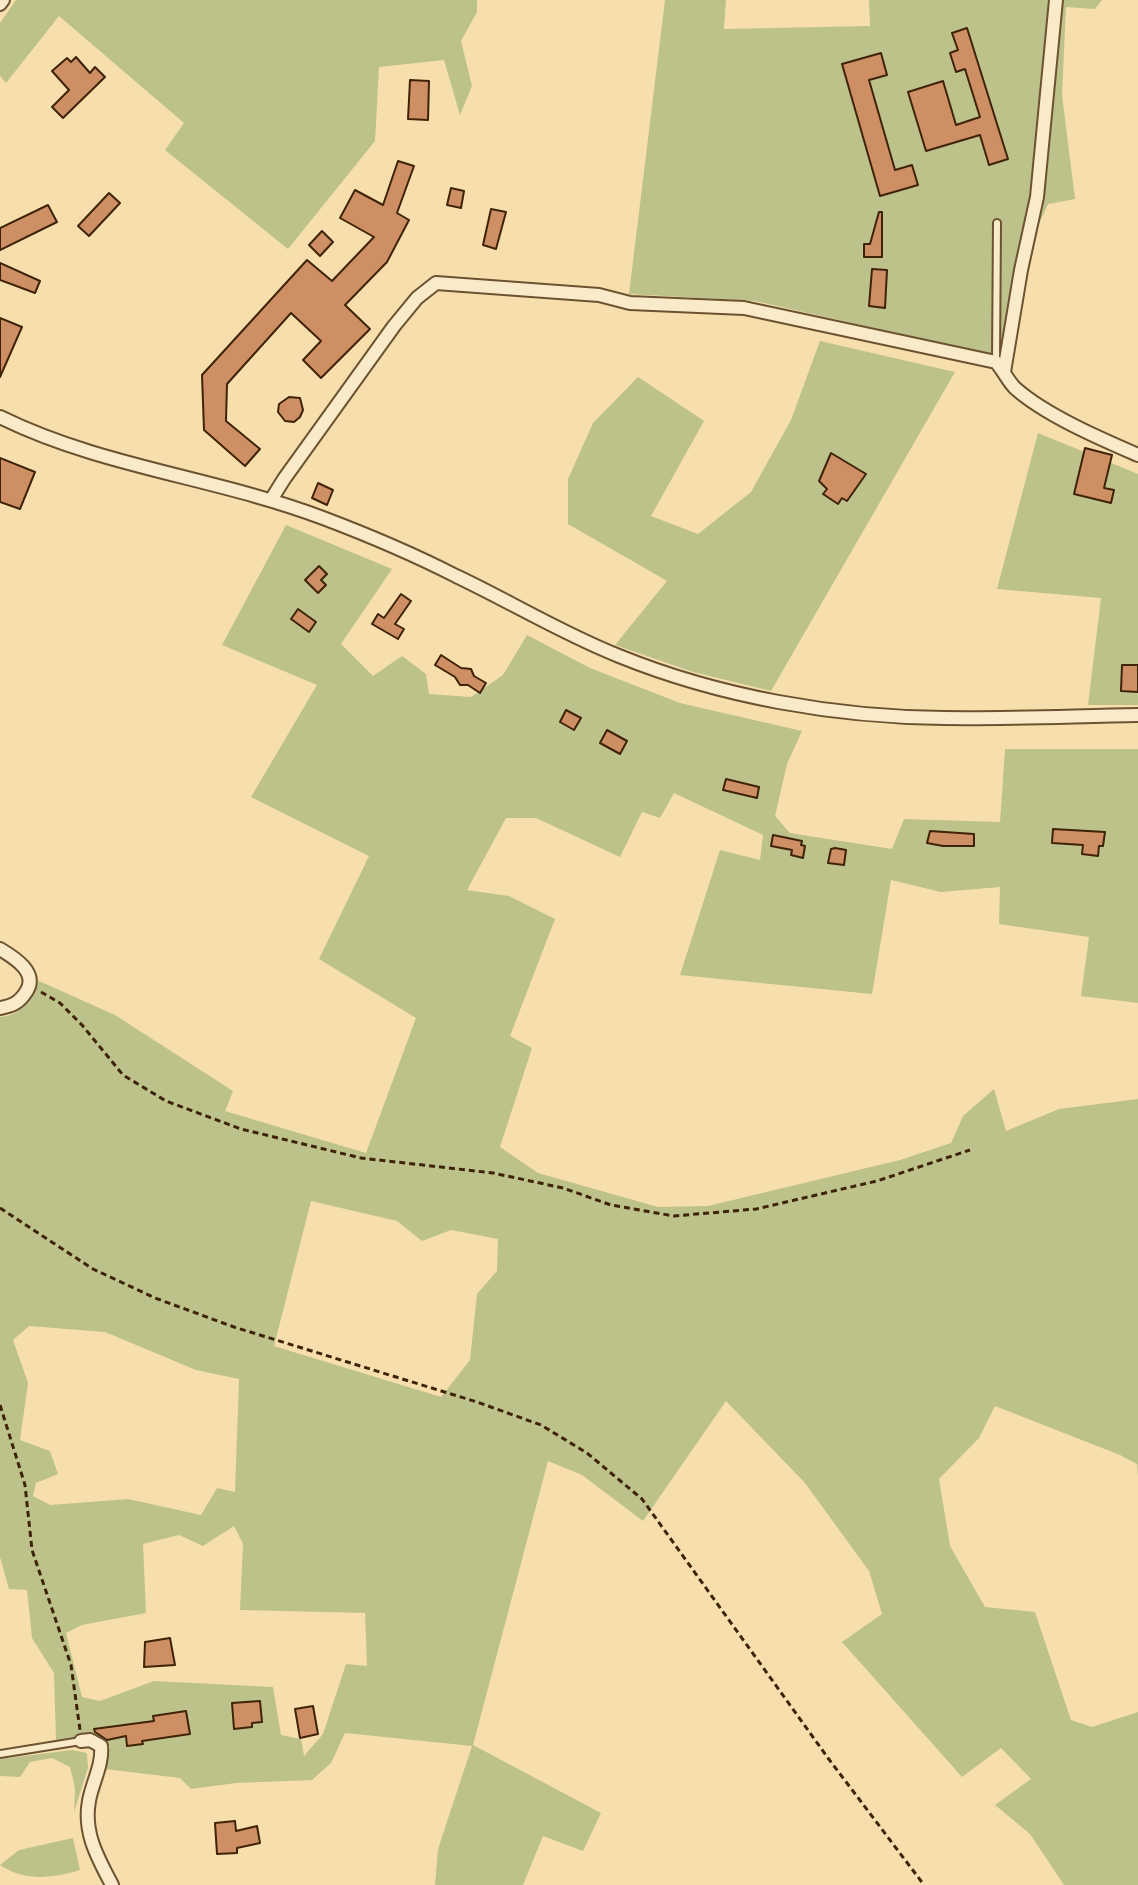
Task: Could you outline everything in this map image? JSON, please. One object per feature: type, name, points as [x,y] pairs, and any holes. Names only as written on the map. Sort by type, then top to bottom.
[{"type":"street","points":[[1000,367],[1037,197],[1056,0]]},
{"type":"street","points":[[271,500],[394,326],[417,298],[436,283],[599,295],[630,303],[744,308],[1000,367],[1012,385],[1027,398],[1138,455]]},
{"type":"street","points":[[0,417],[30,432],[78,447],[271,500],[383,542],[621,657],[677,677],[740,694],[871,714],[942,718],[1138,715]]},
{"type":"street","points":[[0,949],[23,965],[31,978],[21,1001],[0,1008]]},
{"type":"street","points":[[81,1741],[90,1740],[101,1746],[102,1755],[88,1802],[88,1827],[92,1846],[112,1885]]},
{"type":"lane","points":[[997,223],[1000,367]]},
{"type":"lane","points":[[0,1754],[81,1741]]},
{"type":"path","points":[[30,986],[60,1003],[123,1075],[166,1101],[241,1129],[361,1158],[493,1173],[563,1188],[611,1205],[674,1216],[756,1209],[877,1181],[970,1150]]},
{"type":"path","points":[[0,1208],[93,1269],[155,1298],[234,1327],[477,1402],[541,1425],[587,1453],[642,1499],[828,1758],[924,1885]]},
{"type":"path","points":[[0,1405],[25,1485],[32,1550],[71,1665],[81,1741]]},
{"type":"green space","points":[[16,0],[477,0],[477,12],[461,41],[472,86],[460,115],[444,60],[379,67],[375,141],[288,249],[165,150],[184,123],[59,16],[6,83],[0,76],[0,23]]},
{"type":"green space","points":[[665,0],[726,0],[724,29],[870,26],[869,0],[1102,0],[1095,9],[1066,7],[1062,95],[1075,199],[1048,204],[1026,253],[1006,358],[755,301],[629,294]]},
{"type":"green space","points":[[820,341],[955,372],[771,691],[693,672],[615,645],[667,581],[568,524],[568,479],[593,423],[638,377],[704,421],[651,516],[698,534],[751,492],[791,420]]},
{"type":"green space","points":[[1038,433],[1138,474],[1138,705],[1088,705],[1101,598],[997,589]]},
{"type":"green space","points":[[286,525],[392,569],[341,644],[373,676],[402,656],[426,674],[429,694],[471,697],[503,675],[527,635],[590,668],[680,703],[802,731],[787,764],[775,816],[790,833],[892,849],[904,819],[1000,822],[1005,749],[1138,749],[1138,1003],[1081,996],[1089,937],[999,924],[1000,887],[941,892],[891,880],[872,994],[680,975],[720,850],[760,860],[763,835],[674,793],[660,818],[642,812],[620,857],[536,818],[506,818],[467,890],[509,896],[555,919],[510,1036],[532,1048],[500,1147],[538,1173],[658,1207],[708,1206],[900,1160],[951,1143],[963,1116],[994,1089],[1006,1131],[1059,1109],[1138,1099],[1138,1476],[1137,1464],[1120,1455],[995,1406],[979,1438],[939,1479],[950,1546],[985,1607],[1035,1612],[1071,1720],[1092,1727],[1138,1712],[1138,1885],[1064,1885],[1030,1834],[995,1805],[1031,1779],[1001,1748],[962,1777],[842,1642],[882,1614],[869,1571],[805,1483],[726,1401],[643,1521],[582,1475],[548,1461],[473,1745],[601,1813],[583,1851],[543,1836],[523,1885],[435,1885],[438,1849],[472,1746],[345,1733],[331,1763],[312,1780],[236,1783],[191,1789],[180,1778],[105,1769],[110,1746],[99,1744],[91,1735],[56,1740],[54,1673],[32,1638],[27,1590],[9,1589],[0,1557],[0,1017],[20,1010],[39,981],[115,1015],[233,1091],[225,1111],[366,1153],[416,1018],[319,959],[369,856],[251,797],[317,685],[222,645]],"holes":[[[311,1201],[397,1221],[422,1241],[451,1230],[498,1239],[497,1271],[477,1294],[470,1360],[441,1397],[274,1346]],[[29,1326],[105,1332],[196,1370],[239,1379],[235,1492],[217,1488],[201,1515],[128,1499],[50,1505],[33,1496],[36,1483],[58,1474],[50,1451],[20,1440],[28,1383],[13,1340]],[[234,1526],[243,1544],[240,1610],[365,1613],[367,1666],[346,1664],[323,1734],[304,1756],[301,1739],[281,1735],[273,1687],[154,1681],[100,1701],[82,1697],[66,1633],[82,1625],[146,1613],[143,1544],[179,1535],[203,1546]]]},
{"type":"green space","points":[[72,1750],[87,1753],[88,1768],[74,1812],[75,1788],[70,1767],[52,1758],[30,1762],[20,1777],[0,1776],[0,1759]]},
{"type":"green space","points":[[73,1838],[80,1870],[39,1877],[19,1874],[0,1865],[19,1850]]},
{"type":"building","points":[[967,28],[1008,159],[989,165],[980,135],[926,151],[908,92],[943,81],[956,125],[980,117],[965,69],[956,72],[950,53],[958,50],[952,33]]},
{"type":"building","points":[[881,53],[887,75],[869,80],[895,170],[912,165],[918,185],[880,196],[842,64]]},
{"type":"building","points":[[76,57],[90,73],[95,67],[105,77],[63,118],[52,107],[69,90],[52,71],[67,58],[71,62]]},
{"type":"building","points":[[410,80],[429,81],[428,120],[408,119]]},
{"type":"building","points":[[398,161],[414,166],[397,213],[409,220],[387,262],[345,305],[370,329],[321,378],[303,360],[321,341],[291,313],[227,384],[226,421],[260,449],[245,466],[204,430],[202,375],[307,260],[332,281],[374,237],[340,218],[355,190],[383,205]]},
{"type":"building","points":[[451,188],[464,191],[461,208],[447,205]]},
{"type":"building","points":[[109,193],[120,203],[89,236],[78,226]]},
{"type":"building","points":[[48,205],[57,222],[0,250],[0,228]]},
{"type":"building","points":[[491,209],[506,212],[496,249],[483,245]]},
{"type":"building","points":[[879,212],[882,212],[882,257],[864,257],[864,244],[870,244]]},
{"type":"building","points":[[322,231],[333,242],[320,256],[309,245]]},
{"type":"building","points":[[0,263],[40,281],[35,293],[0,280]]},
{"type":"building","points":[[872,269],[887,270],[885,308],[869,306]]},
{"type":"building","points":[[0,318],[22,327],[0,377]]},
{"type":"building","points":[[289,397],[300,398],[303,410],[294,422],[285,421],[278,412],[279,404]]},
{"type":"building","points":[[1085,448],[1112,455],[1104,488],[1114,490],[1111,503],[1074,494]]},
{"type":"building","points":[[831,453],[866,474],[847,501],[842,498],[838,504],[823,494],[827,489],[819,481]]},
{"type":"building","points":[[0,458],[35,472],[20,509],[0,502]]},
{"type":"building","points":[[318,483],[333,490],[327,505],[312,498]]},
{"type":"building","points":[[319,566],[327,574],[321,580],[326,585],[318,593],[305,580]]},
{"type":"building","points":[[401,594],[411,601],[395,624],[404,629],[398,639],[372,624],[378,614],[384,618]]},
{"type":"building","points":[[298,609],[316,622],[309,632],[291,619]]},
{"type":"building","points":[[441,655],[461,668],[471,669],[474,676],[486,683],[480,693],[468,685],[460,685],[455,677],[435,665]]},
{"type":"building","points":[[1122,665],[1138,665],[1138,692],[1121,691]]},
{"type":"building","points":[[566,710],[581,718],[574,730],[560,722]]},
{"type":"building","points":[[607,730],[627,741],[620,754],[600,743]]},
{"type":"building","points":[[726,779],[759,787],[757,798],[723,790]]},
{"type":"building","points":[[1053,829],[1105,832],[1103,846],[1099,846],[1098,856],[1082,854],[1083,845],[1052,843]]},
{"type":"building","points":[[930,831],[974,834],[974,846],[927,843]]},
{"type":"building","points":[[773,835],[802,841],[801,845],[805,846],[803,858],[791,855],[792,850],[771,846]]},
{"type":"building","points":[[831,849],[846,850],[844,865],[828,863]]},
{"type":"building","points":[[170,1638],[175,1665],[144,1667],[145,1642]]},
{"type":"building","points":[[260,1701],[262,1722],[252,1723],[252,1727],[234,1729],[232,1703]]},
{"type":"building","points":[[313,1706],[318,1734],[300,1738],[295,1709]]},
{"type":"building","points":[[186,1711],[190,1734],[142,1741],[143,1744],[127,1746],[126,1736],[107,1740],[94,1729],[154,1721],[153,1716]]},
{"type":"building","points":[[235,1821],[236,1831],[257,1826],[260,1843],[237,1848],[237,1853],[217,1854],[215,1823]]}]
